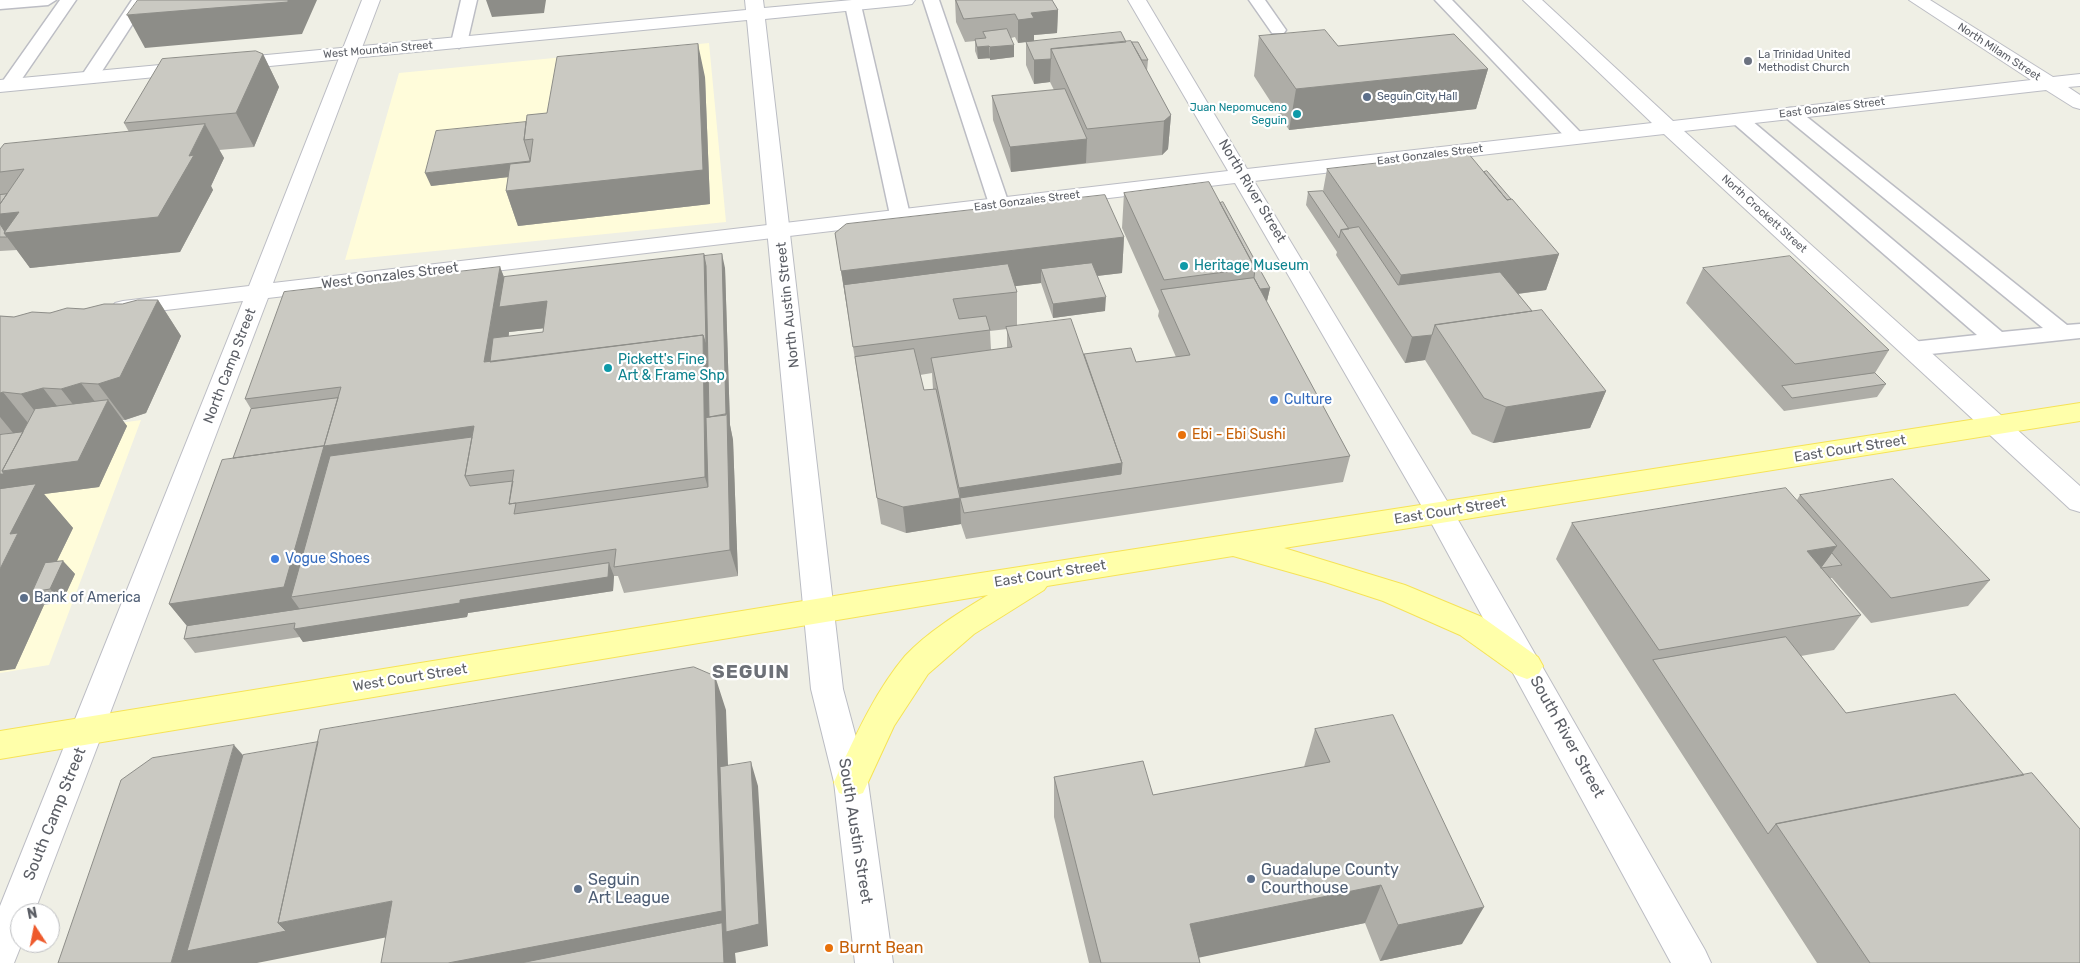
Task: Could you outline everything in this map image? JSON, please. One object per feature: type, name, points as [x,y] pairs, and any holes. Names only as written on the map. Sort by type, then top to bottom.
[{"type":"main road","name":"East Court Street","points":[[820,610],[2080,412]]},
{"type":"main road","points":[[1231,545],[1328,571],[1394,593],[1471,626],[1527,666]]},
{"type":"main road","points":[[851,782],[882,717],[918,665],[963,625],[1045,575]]},
{"type":"main road","name":"West Court Street","points":[[0,745],[820,610]]},
{"type":"street","name":"North Camp Street","points":[[87,732],[372,0]]},
{"type":"street","name":"West Mountain Street","points":[[5,86],[460,43],[755,7],[853,5],[906,0]]},
{"type":"street","name":"North River Street","points":[[1137,0],[1243,176],[1440,513]]},
{"type":"street","name":"North Crockett Street","points":[[1532,0],[1668,127],[2080,502]]},
{"type":"street","name":"North Milam Street","points":[[1918,0],[2080,103]]},
{"type":"street","name":"North Austin Street","points":[[755,7],[820,610]]},
{"type":"street","name":"East Gonzales Street","points":[[780,229],[2080,80]]},
{"type":"street","name":"West Gonzales Street","points":[[106,310],[780,229]]},
{"type":"street","name":"South River Street","points":[[1440,513],[1692,963]]},
{"type":"street","name":"South Austin Street","points":[[820,610],[827,690],[851,782],[874,963]]},
{"type":"street","name":"South Camp Street","points":[[0,952],[87,732]]},
{"type":"lane","points":[[0,4],[48,0]]},
{"type":"lane","points":[[5,86],[68,0]]},
{"type":"lane","points":[[89,78],[140,0]]},
{"type":"lane","points":[[460,43],[469,0]]},
{"type":"lane","points":[[931,0],[999,204]]},
{"type":"lane","points":[[1257,0],[1278,30]]},
{"type":"lane","points":[[1443,0],[1576,138]]},
{"type":"lane","points":[[853,5],[900,215]]},
{"type":"lane","points":[[1791,113],[2071,332]]},
{"type":"lane","points":[[1739,119],[1997,340]]},
{"type":"lane","points":[[1912,349],[2071,332]]},
{"type":"shaded area","points":[[709,43],[726,222],[345,260],[399,73]]},
{"type":"shaded area","points":[[141,420],[49,665],[0,673],[0,440]]},
{"type":"building","points":[[138,0],[288,0],[288,2],[127,15]]},
{"type":"building","points":[[956,0],[1052,0],[1058,10],[1031,13],[1034,18],[1018,20],[1015,14],[964,19]]},
{"type":"building","points":[[1007,29],[1014,45],[977,47],[975,39],[986,38],[983,32]]},
{"type":"building","points":[[1325,30],[1338,46],[1454,34],[1488,69],[1296,89],[1259,36]]},
{"type":"building","points":[[1121,32],[1126,42],[1051,49],[1051,59],[1034,60],[1026,42]]},
{"type":"building","points":[[1131,41],[1171,115],[1164,121],[1087,129],[1051,49]]},
{"type":"building","points":[[1132,42],[1138,42],[1148,60],[1142,60]]},
{"type":"building","points":[[698,44],[703,170],[506,191],[510,164],[530,162],[533,139],[524,140],[527,115],[547,113],[557,57]]},
{"type":"building","points":[[256,51],[263,54],[236,113],[124,123],[162,59]]},
{"type":"building","points":[[1065,89],[1087,139],[1010,147],[992,96]]},
{"type":"building","points":[[526,122],[524,140],[530,161],[425,173],[436,131]]},
{"type":"building","points":[[205,124],[189,156],[194,155],[158,217],[4,233],[19,212],[0,214],[0,204],[24,169],[0,172],[0,149],[4,144]]},
{"type":"building","points":[[1468,153],[1507,200],[1512,199],[1559,254],[1401,275],[1327,169]]},
{"type":"building","points":[[1487,171],[1511,199],[1507,200],[1484,172]]},
{"type":"building","points":[[1209,182],[1255,268],[1164,280],[1124,193]]},
{"type":"building","points":[[1323,191],[1349,229],[1341,230],[1339,238],[1308,192]]},
{"type":"building","points":[[7,194],[0,204],[0,195]]},
{"type":"building","points":[[1105,195],[1124,237],[841,271],[835,233],[846,224]]},
{"type":"building","points":[[1223,202],[1270,288],[1260,289],[1254,278],[1255,268],[1220,203]]},
{"type":"building","points":[[0,224],[4,233],[7,237],[0,237]]},
{"type":"building","points":[[1359,227],[1398,285],[1500,272],[1532,311],[1435,325],[1432,335],[1412,337],[1341,230]]},
{"type":"building","points":[[704,254],[706,345],[703,335],[490,362],[493,338],[543,332],[547,301],[499,307],[504,277]]},
{"type":"building","points":[[722,254],[726,415],[709,417],[706,266],[704,256]]},
{"type":"building","points":[[1790,256],[1889,350],[1795,364],[1703,268]]},
{"type":"building","points":[[1092,263],[1106,297],[1053,304],[1041,269]]},
{"type":"building","points":[[1008,264],[1017,292],[953,299],[959,319],[986,316],[990,330],[853,347],[844,285]]},
{"type":"building","points":[[500,267],[484,362],[703,335],[705,477],[509,504],[514,470],[465,476],[474,426],[324,446],[341,387],[245,399],[284,292]]},
{"type":"building","points":[[1254,278],[1350,456],[964,513],[960,498],[1121,474],[1122,463],[1084,354],[1131,348],[1136,362],[1190,355],[1161,290]]},
{"type":"building","points":[[138,300],[158,300],[120,377],[98,384],[81,383],[61,389],[43,388],[21,394],[0,393],[0,316],[14,317],[32,312],[50,313],[67,308],[84,309],[104,304],[122,304]]},
{"type":"building","points":[[1542,310],[1606,391],[1506,407],[1484,398],[1435,325]]},
{"type":"building","points":[[1071,319],[1122,463],[959,488],[931,358],[1012,347],[1006,327]]},
{"type":"building","points":[[914,349],[924,390],[936,389],[960,498],[903,507],[877,498],[855,357]]},
{"type":"building","points":[[1875,373],[1886,384],[1792,398],[1782,386]]},
{"type":"building","points":[[338,398],[324,446],[233,458],[251,409]]},
{"type":"building","points":[[108,400],[78,461],[2,471],[35,409]]},
{"type":"building","points":[[727,414],[730,550],[614,567],[616,549],[291,597],[330,456],[472,437],[465,476],[470,486],[513,481],[509,504],[516,503],[514,514],[708,487],[706,418]]},
{"type":"building","points":[[23,432],[2,471],[4,474],[0,474],[0,435]]},
{"type":"building","points":[[324,446],[284,587],[169,604],[222,460]]},
{"type":"building","points":[[1893,479],[1990,580],[1891,598],[1800,495]]},
{"type":"building","points":[[36,484],[10,534],[18,533],[0,569],[0,489]]},
{"type":"building","points":[[1786,488],[1837,546],[1807,551],[1861,615],[1659,650],[1572,523]]},
{"type":"building","points":[[1832,553],[1842,565],[1821,568]]},
{"type":"building","points":[[63,561],[50,589],[32,592],[45,563]]},
{"type":"building","points":[[609,563],[608,577],[294,629],[295,623],[184,639],[187,626]]},
{"type":"building","points":[[1786,637],[1846,713],[1955,694],[2024,775],[1776,824],[1768,834],[1653,660]]},
{"type":"building","points":[[694,667],[715,676],[722,911],[448,963],[381,963],[392,901],[278,923],[320,730]]},
{"type":"building","name":"Guadalupe County Courthouse","points":[[1393,715],[1484,907],[1398,925],[1381,885],[1190,924],[1200,963],[1101,963],[1054,777],[1143,761],[1153,795],[1330,762],[1315,729]]},
{"type":"building","points":[[318,742],[278,923],[286,931],[187,951],[243,755]]},
{"type":"building","points":[[234,745],[171,963],[58,963],[121,780],[152,758]]},
{"type":"building","points":[[751,762],[759,924],[726,932],[720,767]]},
{"type":"building","points":[[2032,773],[2080,829],[2080,963],[1870,963],[1776,824]]},
{"type":"building","points":[[722,923],[724,963],[521,963]]},
{"type":"place","name":"La Trinidad United Methodist Church","points":[[1748,61]]},
{"type":"place","name":"Seguin City Hall","points":[[1367,97]]},
{"type":"place","name":"Juan Nepomuceno Seguin","points":[[1297,114]]},
{"type":"place","name":"Heritage Museum","points":[[1184,266]]},
{"type":"place","name":"Pickett's Fine Art & Frame Shp","points":[[608,368]]},
{"type":"place","name":"Culture","points":[[1274,400]]},
{"type":"place","name":"Ebi - Ebi Sushi","points":[[1182,435]]},
{"type":"place","name":"Vogue Shoes","points":[[275,559]]},
{"type":"place","name":"Bank of America","points":[[24,598]]},
{"type":"place","name":"Guadalupe County Courthouse","points":[[1251,879]]},
{"type":"place","name":"Seguin Art League","points":[[578,889]]},
{"type":"place","name":"Burnt Bean","points":[[829,948]]},
{"type":"district","name":"SEGUIN","points":[[751,673]]}]
